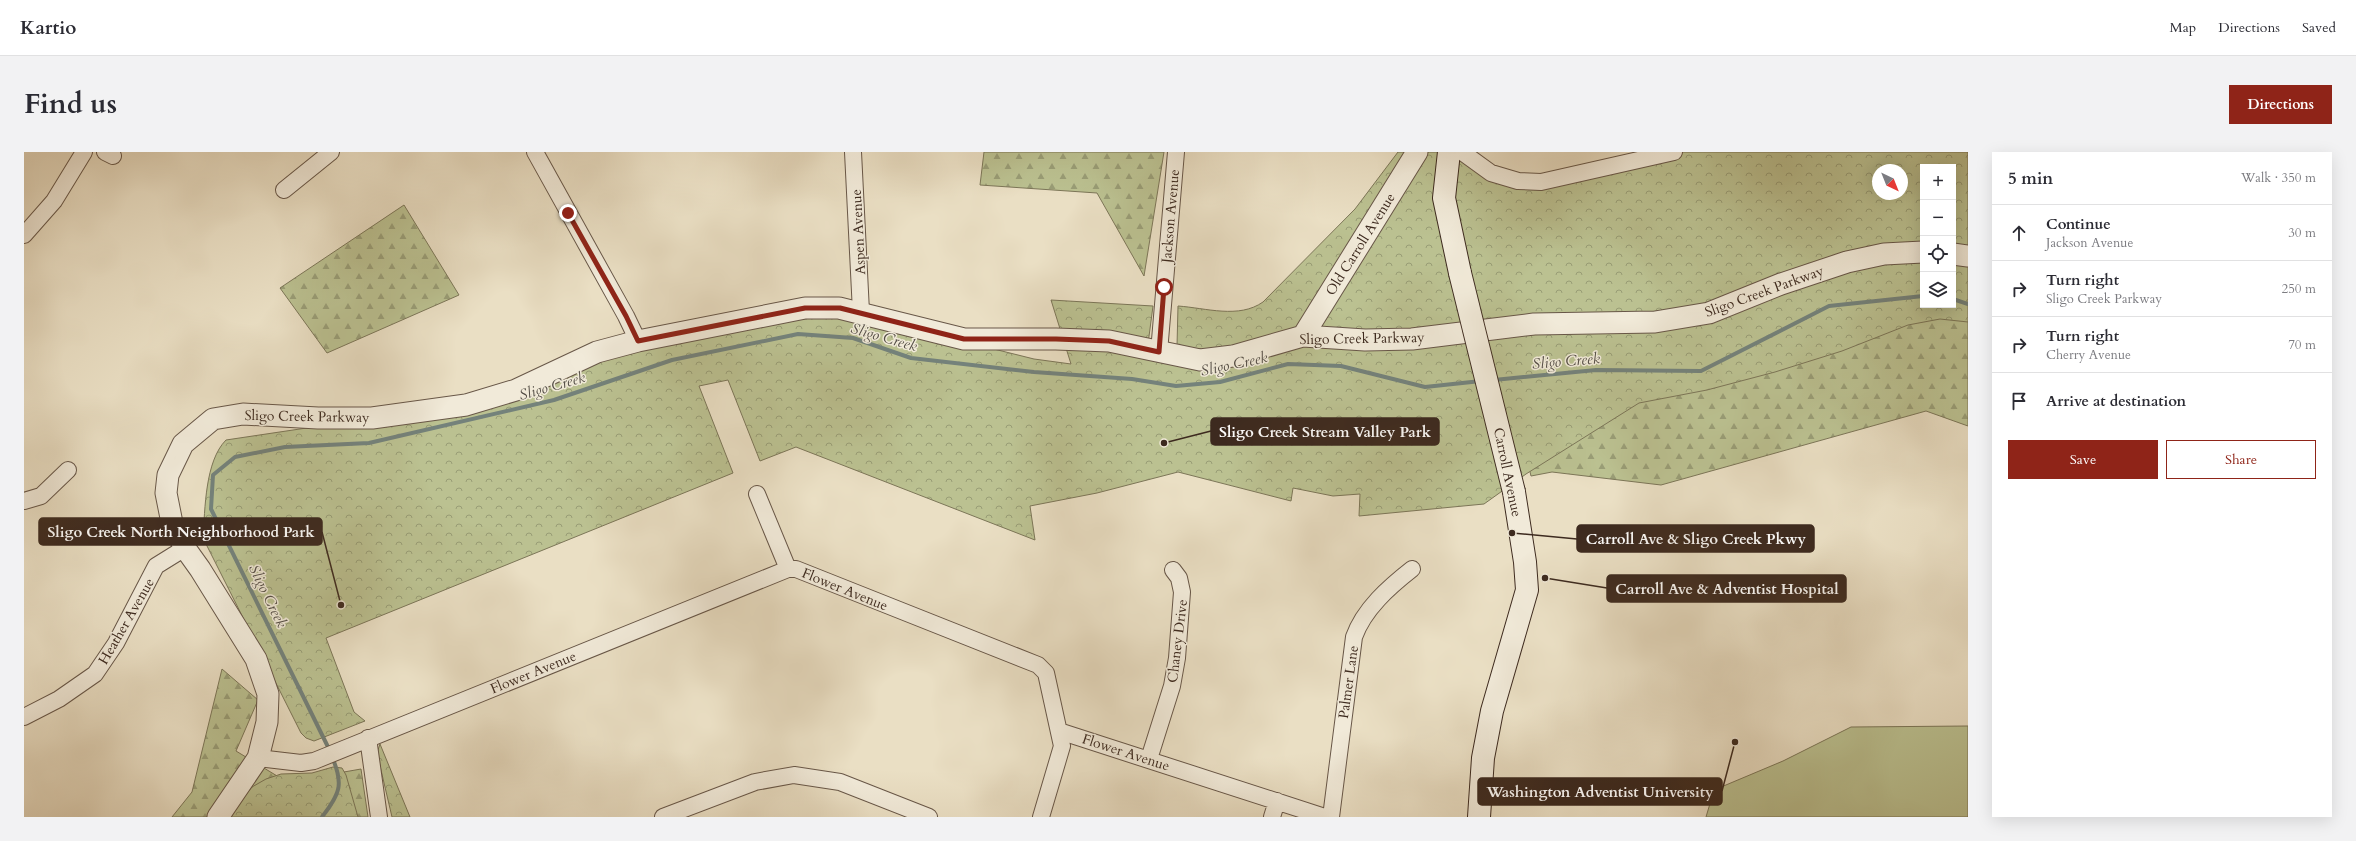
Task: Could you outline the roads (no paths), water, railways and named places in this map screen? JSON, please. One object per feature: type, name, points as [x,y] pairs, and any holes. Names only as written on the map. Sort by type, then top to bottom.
[{"type":"main road","name":"Carroll Avenue","points":[[1449,152],[1444,198],[1460,273],[1514,492],[1525,562],[1527,590],[1492,711],[1483,758],[1479,817]]},
{"type":"street","points":[[24,235],[54,201],[84,152]]},
{"type":"street","points":[[284,190],[331,152]]},
{"type":"street","points":[[535,152],[626,316],[638,341]]},
{"type":"street","name":"Aspen Avenue","points":[[853,152],[861,312]]},
{"type":"street","name":"Jackson Avenue","points":[[1159,352],[1176,152]]},
{"type":"street","name":"Old Carroll Avenue","points":[[1303,336],[1417,152]]},
{"type":"street","points":[[1462,152],[1491,173],[1518,181],[1541,182],[1674,152]]},
{"type":"street","name":"Sligo Creek Parkway","points":[[218,817],[258,758],[267,722],[268,694],[256,659],[200,569],[185,548],[172,523],[166,493],[168,475],[183,444],[213,419],[243,414],[318,418],[372,418],[466,405],[516,390],[597,352],[638,341],[805,308],[840,308],[861,312],[964,339],[1056,339],[1109,341],[1200,360],[1233,356],[1303,336],[1365,340],[1412,339],[1534,324],[1655,322],[1709,313],[1781,284],[1847,262],[1884,254],[1920,252]]},
{"type":"street","points":[[1956,254],[1968,256]]},
{"type":"street","points":[[24,501],[41,496],[68,470]]},
{"type":"street","points":[[757,494],[788,569]]},
{"type":"street","name":"Heather Avenue","points":[[24,717],[59,699],[95,674],[116,643],[156,566],[185,548]]},
{"type":"street","name":"Flower Avenue","points":[[258,758],[301,763],[314,761],[788,569],[796,569],[1038,665],[1046,673],[1060,731],[1325,817]]},
{"type":"street","name":"Palmer Lane","points":[[1330,817],[1354,637],[1363,617],[1397,581],[1412,569]]},
{"type":"street","name":"Chaney Drive","points":[[1149,759],[1172,686],[1177,658],[1182,592],[1180,578],[1173,570]]},
{"type":"street","points":[[1040,817],[1062,746],[1060,731]]},
{"type":"street","points":[[368,738],[379,817]]},
{"type":"street","points":[[663,817],[755,782],[794,775],[840,782],[929,817]]},
{"type":"street","points":[[1272,817],[1277,802]]},
{"type":"waterway","name":"Sligo Creek","points":[[1494,380],[1596,370],[1701,371],[1829,306],[1920,296]]},
{"type":"waterway","name":"Sligo Creek","points":[[1956,300],[1968,304]]},
{"type":"waterway","name":"Sligo Creek","points":[[330,751],[211,509],[213,475],[235,457],[285,447],[369,443],[554,400],[672,360],[798,334],[853,338],[911,358],[1034,372],[1132,379],[1176,386],[1220,382],[1288,364],[1341,366],[1425,387],[1481,381]]},
{"type":"waterway","name":"Sligo Creek","points":[[322,817],[333,802],[338,788],[338,775],[332,757]]},
{"type":"place","name":"Sligo Creek Stream Valley Park","points":[[1164,443]]},
{"type":"place","name":"Carroll Ave & Sligo Creek Pkwy","points":[[1512,533]]},
{"type":"place","name":"Carroll Ave & Adventist Hospital","points":[[1545,578]]},
{"type":"place","name":"Sligo Creek North Neighborhood Park","points":[[341,605]]},
{"type":"place","name":"Washington Adventist University","points":[[1735,742]]}]
